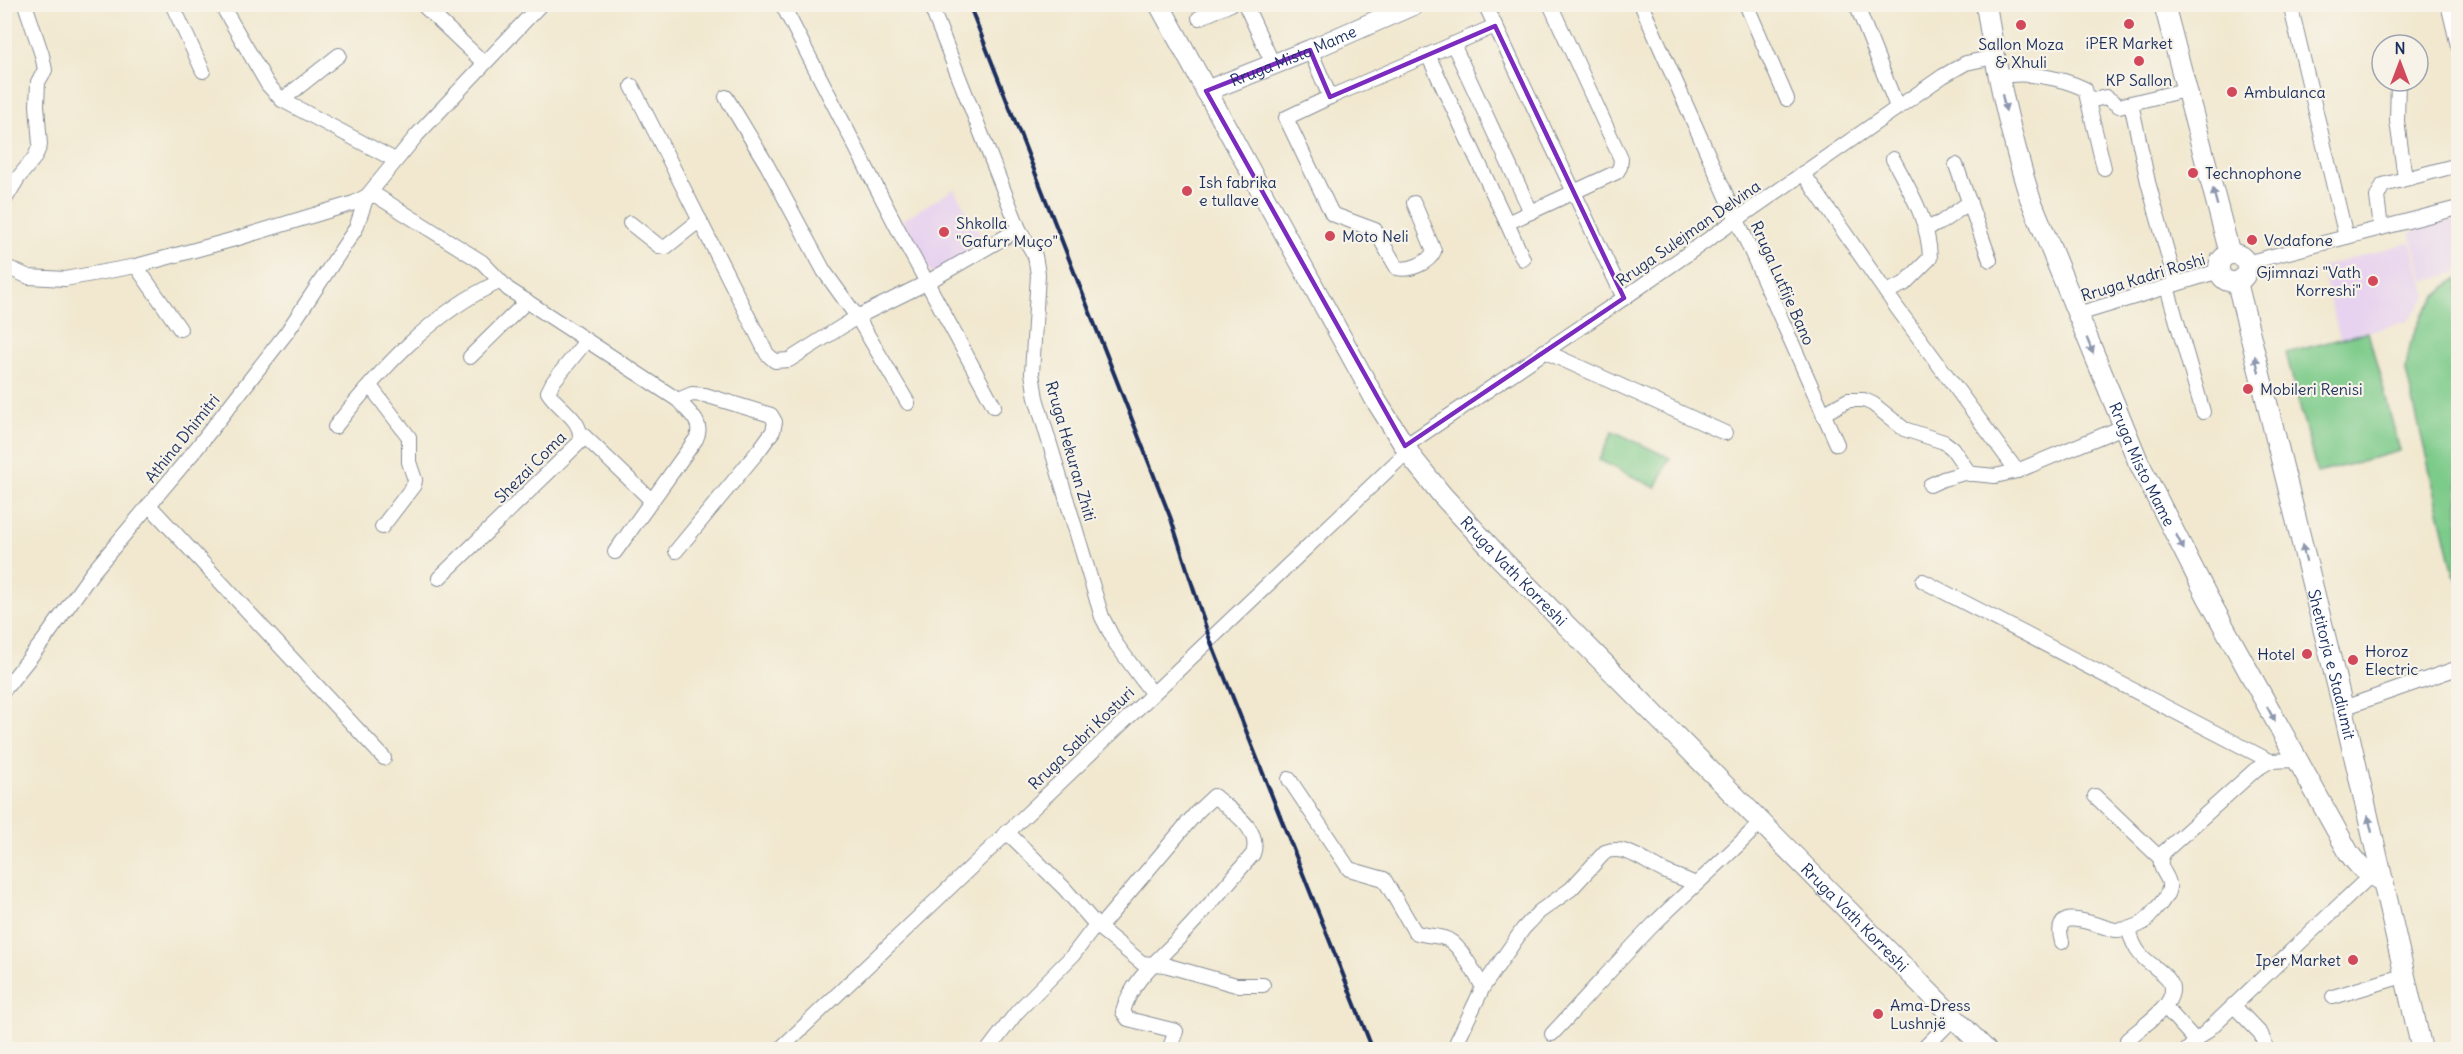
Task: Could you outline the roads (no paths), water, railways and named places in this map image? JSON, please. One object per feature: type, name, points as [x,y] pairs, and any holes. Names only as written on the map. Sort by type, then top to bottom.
[{"type":"main road","name":"Rruga Vath Korreshi","points":[[1159,4],[1382,411],[1442,495],[1501,559],[1986,1050]]},
{"type":"main road","name":"Rruga Misto Mame","points":[[1206,91],[1310,50],[1415,4]]},
{"type":"main road","name":"Rruga Misto Mame","points":[[1986,4],[1994,57],[2016,155],[2030,198],[2123,427],[2208,598],[2296,760],[2349,853],[2359,867],[2377,879]]},
{"type":"main road","points":[[2164,4],[2185,90],[2238,258],[2246,274],[2237,282],[2226,280],[2219,271],[2221,260],[2238,258]]},
{"type":"main road","name":"Shetitorja e Stadiumit","points":[[2237,282],[2343,708],[2377,879],[2406,975],[2422,1050]]},
{"type":"street","points":[[4,201],[18,178],[35,157],[40,145],[38,82],[45,70],[25,4]]},
{"type":"street","points":[[171,4],[203,71]]},
{"type":"street","points":[[220,4],[268,85],[282,100],[395,160]]},
{"type":"street","points":[[782,4],[926,282],[994,406]]},
{"type":"street","name":"Rruga Hekuran Zhiti","points":[[930,4],[1019,229],[1035,256],[1038,274],[1032,373],[1036,398],[1102,617],[1116,644],[1152,693]]},
{"type":"street","points":[[1199,18],[1231,4]]},
{"type":"street","points":[[1245,4],[1273,64]]},
{"type":"street","points":[[1485,4],[1624,298]]},
{"type":"street","points":[[1507,223],[1617,172],[1620,167],[1621,159],[1550,4]]},
{"type":"street","name":"Rruga Lutfije Bano","points":[[1641,4],[1837,444]]},
{"type":"street","points":[[1746,4],[1787,99]]},
{"type":"street","points":[[1856,4],[1897,107]]},
{"type":"street","points":[[2290,4],[2346,237]]},
{"type":"street","points":[[2448,4],[2458,46]]},
{"type":"street","points":[[4,266],[29,277],[65,279],[136,266],[246,236],[354,202],[370,192],[395,160],[539,5]]},
{"type":"street","points":[[425,7],[484,63]]},
{"type":"street","points":[[1414,203],[1434,251],[1431,257],[1409,269],[1397,268],[1375,230],[1332,214],[1286,118],[1495,26]]},
{"type":"street","points":[[1453,44],[1531,212]]},
{"type":"street","points":[[1310,50],[1330,97]]},
{"type":"street","points":[[282,100],[339,55]]},
{"type":"street","points":[[1428,55],[1523,259]]},
{"type":"street","name":"Rruga Sulejman Delvina","points":[[1407,449],[1544,351],[1624,298],[1897,107],[1954,69],[1966,63],[1994,57]]},
{"type":"street","points":[[1998,77],[2018,74],[2064,80],[2085,89],[2104,168]]},
{"type":"street","points":[[632,86],[767,354],[775,361],[789,360],[857,317],[926,282],[1019,229]]},
{"type":"street","points":[[2089,101],[2106,97],[2119,106],[2185,90]]},
{"type":"street","points":[[2398,93],[2397,121],[2405,178]]},
{"type":"street","points":[[726,97],[767,165],[824,270],[857,317],[908,403]]},
{"type":"street","points":[[2131,103],[2203,412]]},
{"type":"street","points":[[1886,292],[1904,284],[1930,258],[1927,228],[1893,159]]},
{"type":"street","points":[[1484,172],[1507,161]]},
{"type":"street","points":[[1956,165],[1990,260]]},
{"type":"street","points":[[2380,228],[2377,197],[2383,184],[2458,165]]},
{"type":"street","points":[[1803,173],[1886,292],[2018,471]]},
{"type":"street","points":[[370,192],[482,262],[499,282],[526,302],[678,400],[700,424],[700,432],[615,552]]},
{"type":"street","name":"Athina Dhimitri","points":[[4,690],[44,640],[92,573],[287,332],[356,228],[370,192]]},
{"type":"street","points":[[1927,228],[1940,223],[1970,202]]},
{"type":"street","points":[[2238,258],[2346,237],[2458,208]]},
{"type":"street","points":[[630,223],[659,246],[666,247],[700,219]]},
{"type":"street","points":[[136,266],[180,329]]},
{"type":"street","name":"Rruga Kadri Roshi","points":[[2078,314],[2219,271]]},
{"type":"street","points":[[335,427],[414,339],[441,316],[477,292],[499,282]]},
{"type":"street","points":[[470,357],[526,302]]},
{"type":"street","name":"Shezai Coma","points":[[439,578],[580,442],[582,433],[579,425],[553,401],[548,392],[553,382],[586,341]]},
{"type":"street","points":[[1544,351],[1725,433]]},
{"type":"street","points":[[370,386],[409,437],[409,462],[415,480],[414,485],[382,527]]},
{"type":"street","points":[[676,551],[760,449],[773,431],[775,422],[771,415],[705,395],[692,394],[678,400]]},
{"type":"street","points":[[1823,414],[1848,400],[1864,400],[1873,404],[1904,429],[1944,442],[1952,448],[1970,474]]},
{"type":"street","points":[[1930,485],[1942,479],[1970,474],[1995,476],[2018,471],[2123,427]]},
{"type":"street","points":[[582,433],[647,496]]},
{"type":"street","name":"Rruga Sabri Kosturi","points":[[779,1050],[1407,449]]},
{"type":"street","points":[[149,505],[384,758]]},
{"type":"street","points":[[1923,581],[2270,761],[2296,760]]},
{"type":"street","points":[[2343,708],[2458,668]]},
{"type":"street","points":[[2160,858],[2237,784],[2270,761]]},
{"type":"street","points":[[1289,779],[1349,868],[1384,879],[1415,933],[1427,937],[1446,938],[1456,946],[1484,987]]},
{"type":"street","points":[[988,1050],[1017,1011],[1098,927],[1197,812],[1214,796],[1251,830],[1256,838],[1253,854],[1179,938],[1151,965],[1130,994],[1123,1012],[1128,1019],[1176,1031],[1169,1050]]},
{"type":"street","points":[[2062,942],[2060,934],[2062,925],[2069,920],[2080,919],[2116,930],[2128,929],[2140,924],[2168,897],[2170,889],[2169,881],[2161,867],[2160,858],[2095,796]]},
{"type":"street","points":[[1552,1034],[1652,927],[1719,865],[1762,821]]},
{"type":"street","points":[[1007,832],[1064,888],[1098,927],[1142,963],[1164,965],[1207,979],[1236,985],[1263,985]]},
{"type":"street","points":[[1453,1050],[1484,987],[1523,929],[1539,912],[1571,889],[1605,852],[1628,851],[1662,870],[1696,884]]},
{"type":"street","points":[[2164,1007],[2191,1045],[2233,1005],[2377,879]]},
{"type":"street","points":[[2127,1041],[2164,1007],[2172,994],[2173,986],[2169,978],[2139,954],[2128,929]]},
{"type":"street","points":[[2333,997],[2406,975]]},
{"type":"street","points":[[2233,1005],[2261,1034],[2267,1050]]},
{"type":"street","points":[[1922,1050],[1954,1018]]},
{"type":"railway","points":[[969,4],[1171,519],[1210,640],[1373,1050]]},
{"type":"place","name":"iPER Market","points":[[2129,24]]},
{"type":"place","name":"Sallon Moza & Xhuli","points":[[2021,25]]},
{"type":"place","name":"KP Sallon","points":[[2139,61]]},
{"type":"place","name":"Ambulanca","points":[[2232,92]]},
{"type":"place","name":"Technophone","points":[[2193,173]]},
{"type":"place","name":"Ish fabrika e tullave","points":[[1187,191]]},
{"type":"place","name":"Shkolla \"Gafurr Muço\"","points":[[944,232]]},
{"type":"place","name":"Moto Neli","points":[[1330,236]]},
{"type":"place","name":"Vodafone","points":[[2252,240]]},
{"type":"place","name":"Gjimnazi \"Vath Korreshi\"","points":[[2373,281]]},
{"type":"place","name":"Mobileri Renisi","points":[[2248,389]]},
{"type":"place","name":"Hotel","points":[[2307,654]]},
{"type":"place","name":"Horoz Electric","points":[[2353,660]]},
{"type":"place","name":"Iper Market","points":[[2353,960]]},
{"type":"place","name":"Ama-Dress Lushnjë","points":[[1878,1014]]}]
